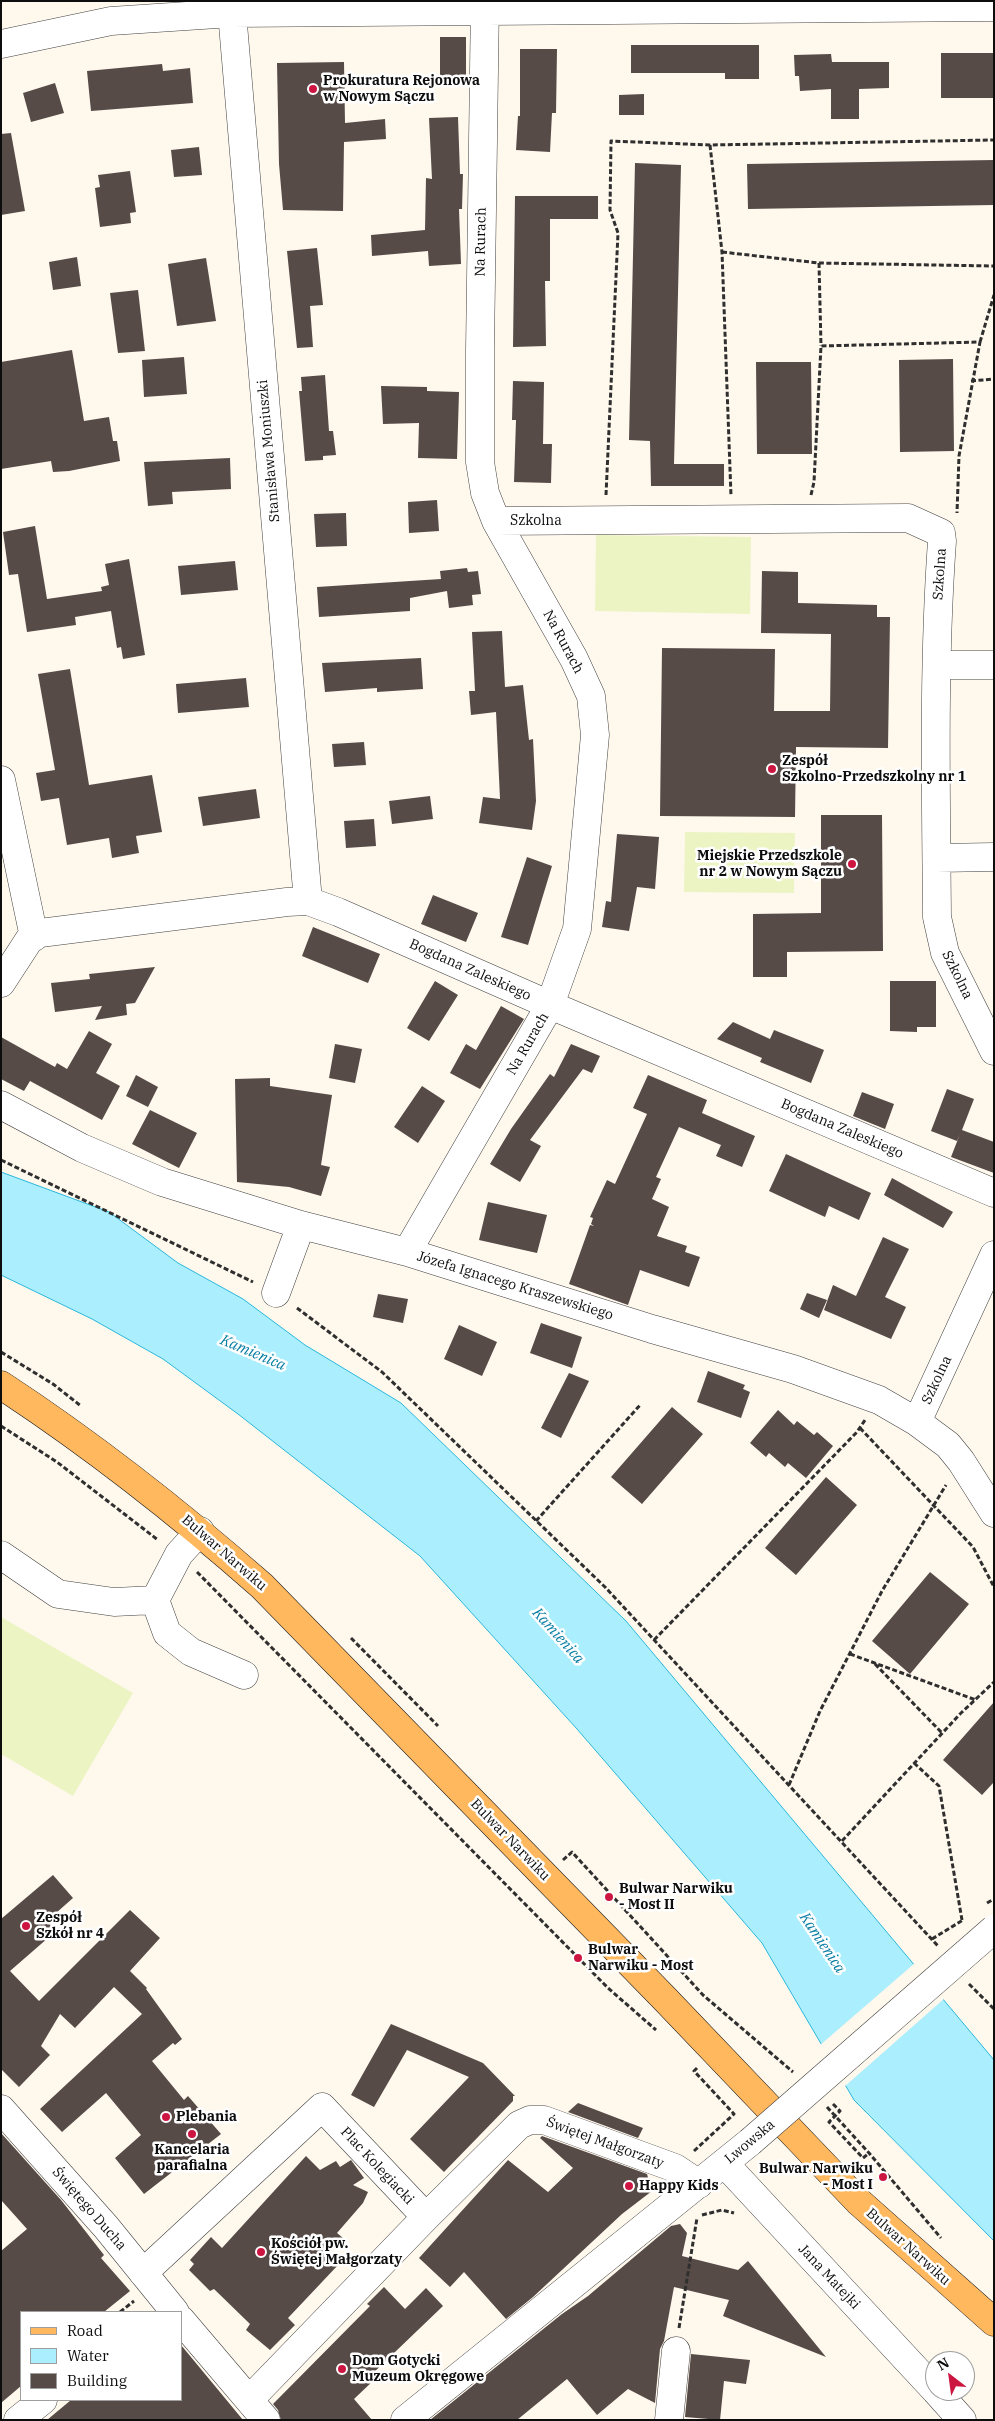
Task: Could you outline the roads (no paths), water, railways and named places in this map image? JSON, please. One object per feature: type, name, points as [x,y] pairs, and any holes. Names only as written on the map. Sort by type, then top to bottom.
[{"type":"main road","name":"Bulwar Narwiku","points":[[1,1385],[88,1444],[200,1531],[262,1586],[546,1876],[859,2202],[994,2322]]},
{"type":"street","points":[[1,44],[111,21],[232,7],[982,5]]},
{"type":"street","name":"Stanisława Moniuszki","points":[[232,7],[308,901]]},
{"type":"street","name":"Na Rurach","points":[[407,1252],[550,1005],[577,929],[595,744],[591,696],[574,659],[496,521],[485,493],[480,462],[484,7]]},
{"type":"street","name":"Szkolna","points":[[496,521],[908,518],[941,533],[937,665],[937,917],[943,946],[994,1051]]},
{"type":"street","points":[[937,665],[994,665]]},
{"type":"street","points":[[1,780],[34,937],[21,951],[1,983]]},
{"type":"street","points":[[937,858],[994,857]]},
{"type":"street","name":"Bogdana Zaleskiego","points":[[34,937],[40,933],[308,901],[338,912],[550,1005],[994,1193]]},
{"type":"street","name":"Józefa Ignacego Kraszewskiego","points":[[1,1105],[82,1148],[162,1182],[301,1225],[407,1252],[652,1329],[793,1369],[879,1400],[917,1422],[948,1445],[961,1461],[994,1513]]},
{"type":"street","points":[[276,1293],[301,1225]]},
{"type":"street","name":"Szkolna","points":[[917,1422],[994,1255]]},
{"type":"street","points":[[200,1531],[179,1554],[155,1600],[168,1633],[191,1652],[244,1675]]},
{"type":"street","points":[[1,1555],[58,1594],[114,1602],[155,1600]]},
{"type":"street","name":"Lwowska","points":[[405,2420],[724,2164],[994,1929]]},
{"type":"street","name":"Plac Kolegiacki","points":[[143,2273],[322,2108],[426,2217]]},
{"type":"street","name":"Świętego Ducha","points":[[1,2109],[106,2227],[143,2273],[167,2311]]},
{"type":"street","name":"Świętej Małgorzaty","points":[[426,2217],[510,2132],[530,2120],[544,2120],[675,2168],[699,2184]]},
{"type":"street","name":"Jana Matejki","points":[[724,2164],[925,2380]]},
{"type":"street","points":[[258,2410],[426,2217]]},
{"type":"street","name":"Świętego Ducha","points":[[182,2327],[258,2410]]},
{"type":"street","points":[[669,2420],[676,2351]]},
{"type":"street","points":[[18,2420],[41,2401]]},
{"type":"street","name":"Jana Matejki","points":[[944,2401],[962,2420]]},
{"type":"water","name":"Kamienica","points":[[1,1172],[109,1212],[178,1263],[243,1299],[305,1345],[401,1403],[626,1621],[994,2060],[994,2241],[854,2100],[762,1943],[577,1729],[420,1556],[238,1414],[163,1359],[92,1319],[1,1275]]},
{"type":"place","name":"Prokuratura Rejonowa w Nowym Sączu","points":[[313,89]]},
{"type":"place","name":"Zespół Szkolno-Przedszkolny nr 1","points":[[772,769]]},
{"type":"place","name":"Miejskie Przedszkole nr 2 w Nowym Sączu","points":[[852,864]]},
{"type":"place","name":"Bulwar Narwiku - Most II","points":[[609,1897]]},
{"type":"place","name":"Zespół Szkół nr 4","points":[[26,1926]]},
{"type":"place","name":"Bulwar Narwiku - Most","points":[[578,1958]]},
{"type":"place","name":"Plebania","points":[[166,2117]]},
{"type":"place","name":"Kancelaria parafialna","points":[[192,2134]]},
{"type":"place","name":"Bulwar Narwiku - Most I","points":[[883,2177]]},
{"type":"place","name":"Happy Kids","points":[[629,2186]]},
{"type":"place","name":"Kościół pw. Świętej Małgorzaty","points":[[261,2252]]},
{"type":"place","name":"Dom Gotycki Muzeum Okręgowe","points":[[342,2369]]}]
